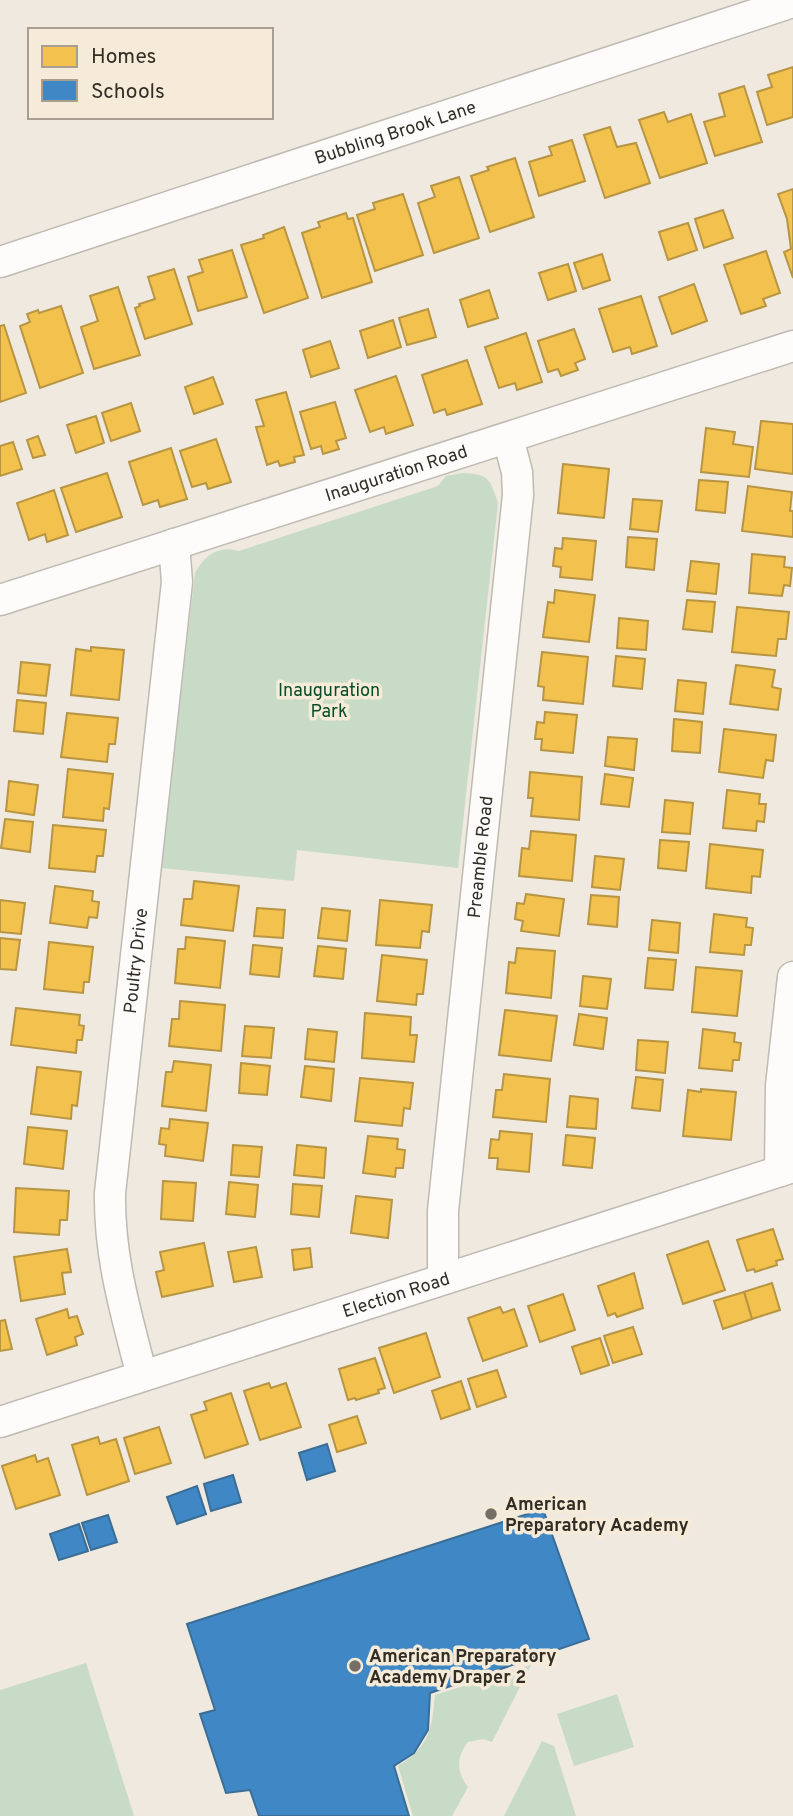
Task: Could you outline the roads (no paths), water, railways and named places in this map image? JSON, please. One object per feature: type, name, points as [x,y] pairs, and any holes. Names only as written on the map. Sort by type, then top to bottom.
[{"type":"street","name":"Bubbling Brook Lane","points":[[0,262],[793,2]]},
{"type":"street","name":"Inauguration Road","points":[[0,600],[793,346]]},
{"type":"street","name":"Preamble Road","points":[[443,1279],[443,1211],[518,495],[517,472],[508,438]]},
{"type":"street","name":"Poultry Drive","points":[[142,1376],[116,1274],[110,1193],[177,582],[174,544]]},
{"type":"street","points":[[787,1169],[781,1086],[793,976]]},
{"type":"street","name":"Election Road","points":[[0,1422],[787,1169]]},
{"type":"place","name":"American Preparatory Academy","points":[[491,1514]]},
{"type":"place","name":"American Preparatory Academy Draper 2","points":[[355,1666]]},
{"type":"park label","name":"Inauguration Park","points":[[329,700]]}]
